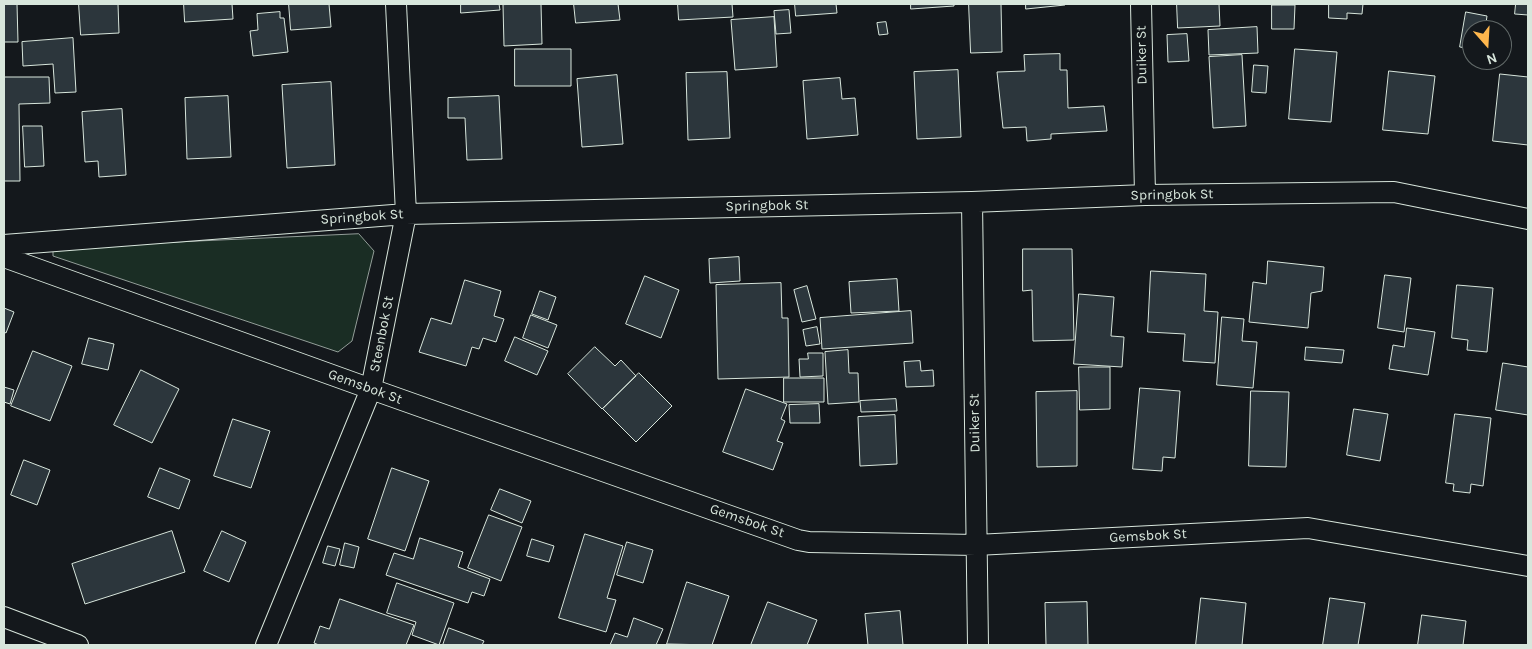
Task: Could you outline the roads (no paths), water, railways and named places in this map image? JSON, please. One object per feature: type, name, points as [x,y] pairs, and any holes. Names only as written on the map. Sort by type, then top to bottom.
[{"type":"street","name":"Steenbok St","points":[[266,645],[371,389],[406,214],[396,4]]},
{"type":"street","name":"Duiker St","points":[[1141,4],[1145,196]]},
{"type":"street","name":"Springbok St","points":[[4,245],[406,214],[972,202],[1145,196],[1394,192],[1528,219]]},
{"type":"street","name":"Duiker St","points":[[972,202],[978,645]]},
{"type":"street","name":"Gemsbok St","points":[[4,256],[371,389],[798,540],[809,542],[976,545],[1308,528],[1528,566]]},
{"type":"street","points":[[4,617],[78,645]]}]
